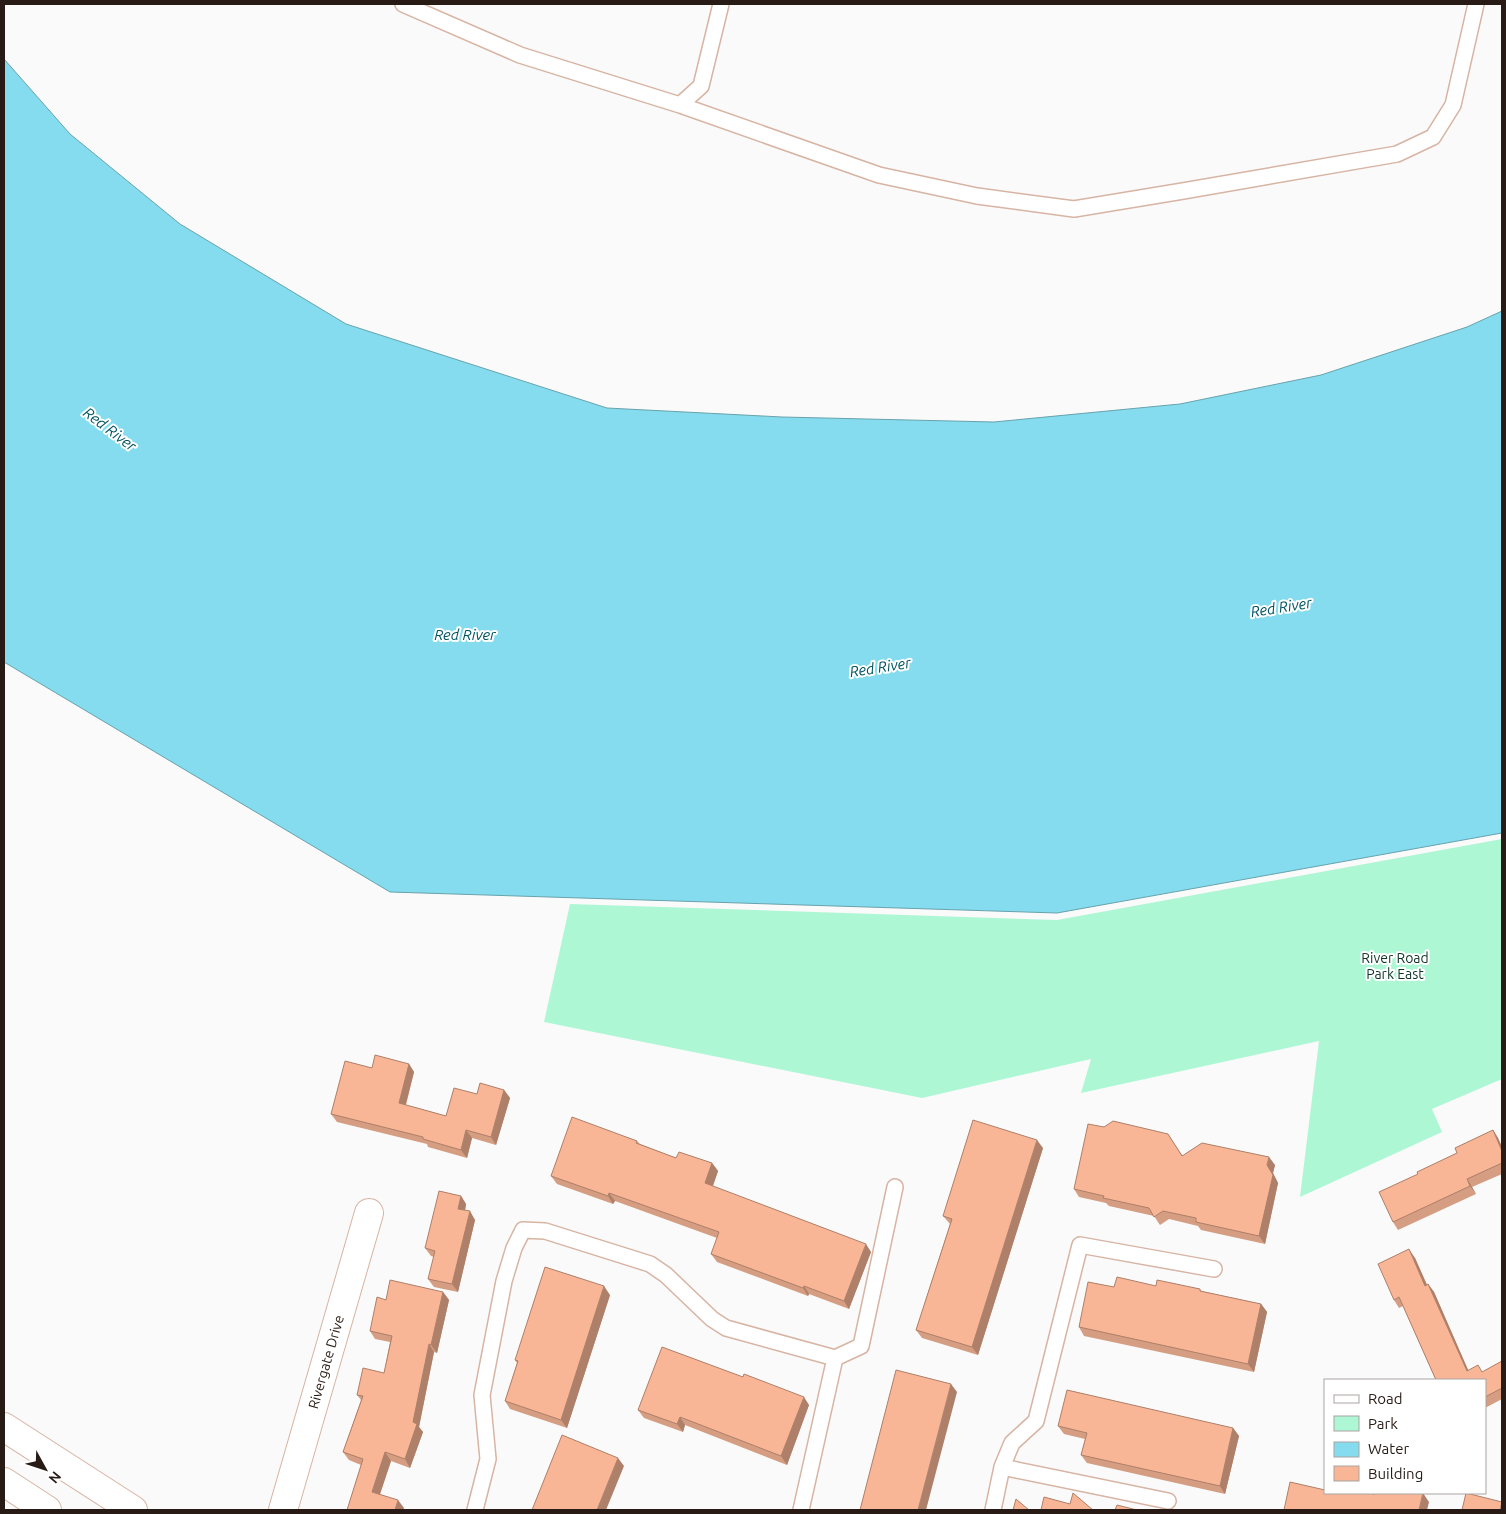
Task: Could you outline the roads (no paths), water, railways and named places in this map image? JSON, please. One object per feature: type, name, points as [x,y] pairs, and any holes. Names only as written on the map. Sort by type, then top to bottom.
[{"type":"street","name":"Rivergate Drive","points":[[283,1510],[369,1213]]},
{"type":"street","points":[[4,1427],[133,1510]]},
{"type":"street","points":[[4,1482],[47,1510]]},
{"type":"lane","points":[[402,4],[520,55],[680,105],[879,175],[977,196],[1074,209],[1397,154],[1433,137],[1453,105],[1476,4]]},
{"type":"lane","points":[[680,105],[702,86],[720,4]]},
{"type":"lane","points":[[475,1510],[488,1459],[482,1395],[504,1281],[514,1248],[523,1230],[545,1230],[650,1264],[666,1275],[712,1319],[726,1328],[835,1358],[861,1346],[895,1187]]},
{"type":"lane","points":[[993,1510],[1002,1467],[1012,1443],[1036,1421],[1080,1245],[1214,1269]]},
{"type":"lane","points":[[801,1510],[835,1358]]},
{"type":"lane","points":[[1002,1467],[1168,1501]]},
{"type":"water","name":"Red River","points":[[4,59],[70,134],[180,224],[346,324],[607,408],[782,417],[994,422],[1180,404],[1321,375],[1467,327],[1502,311],[1502,833],[1057,913],[390,892],[4,662]]},
{"type":"park label","name":"River Road Park East","points":[[1395,966]]}]
